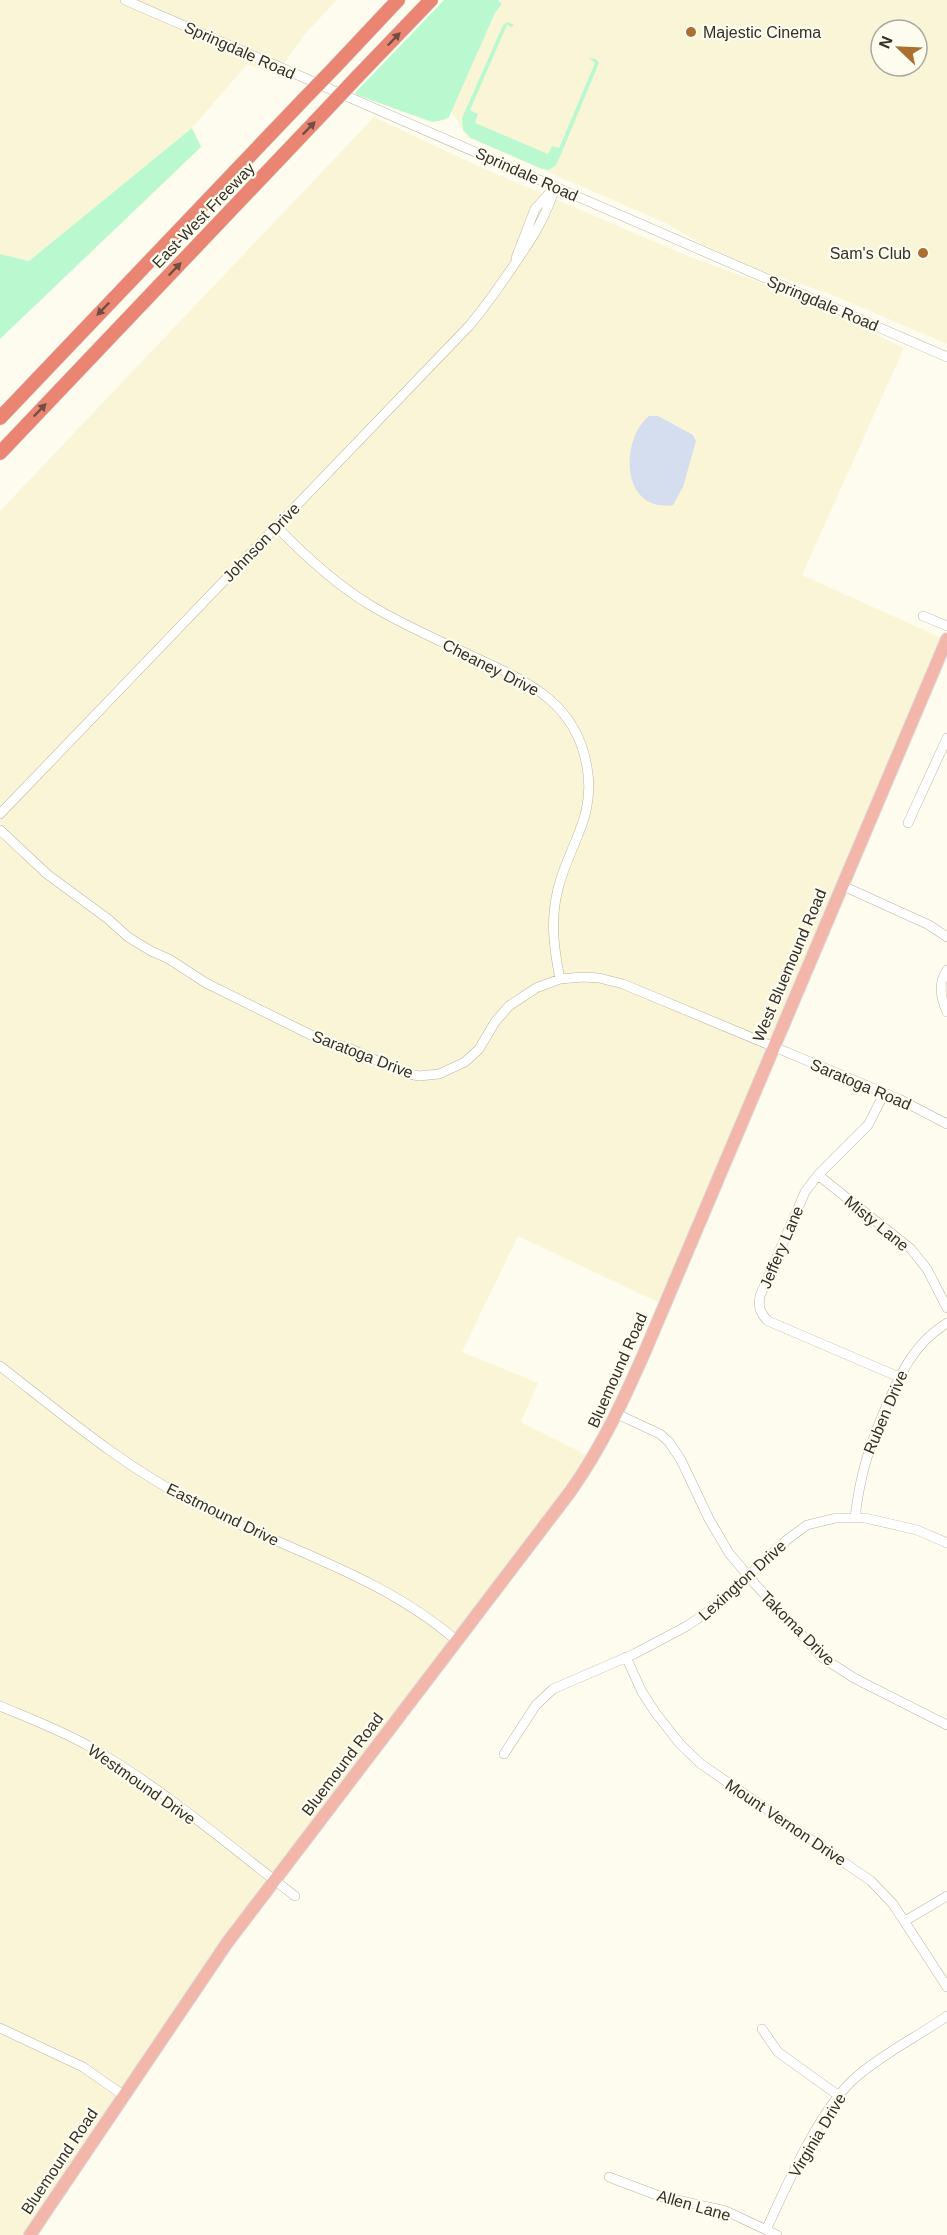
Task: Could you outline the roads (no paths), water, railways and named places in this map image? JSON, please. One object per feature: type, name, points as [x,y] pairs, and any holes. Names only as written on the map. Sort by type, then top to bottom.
[{"type":"highway","name":"East-West Freeway","points":[[0,418],[398,0]]},
{"type":"highway","name":"East-West Freeway","points":[[0,453],[431,0]]},
{"type":"main road","name":"West Bluemound Road","points":[[664,1305],[947,639]]},
{"type":"main road","name":"Bluemound Road","points":[[30,2235],[227,1943],[576,1484],[617,1414],[664,1305]]},
{"type":"street","name":"Springdale Road","points":[[125,0],[355,101]]},
{"type":"street","points":[[149,10],[153,0]]},
{"type":"street","name":"Sprindale Road","points":[[355,101],[698,249]]},
{"type":"street","name":"Johnson Drive","points":[[0,814],[469,326],[501,287],[515,263],[534,209],[555,187]]},
{"type":"street","name":"Springdale Road","points":[[698,249],[947,357]]},
{"type":"street","name":"Cheaney Drive","points":[[276,526],[321,569],[368,604],[405,625],[526,681],[550,699],[571,724],[586,758],[589,794],[582,828],[563,873],[554,907],[553,936],[560,979]]},
{"type":"street","points":[[923,616],[947,626]]},
{"type":"street","points":[[908,823],[947,738]]},
{"type":"street","name":"Saratoga Drive","points":[[0,830],[47,874],[129,937],[151,951],[169,959],[202,981],[321,1040],[349,1048],[405,1073],[419,1076],[439,1074],[460,1065],[478,1049],[495,1022],[509,1006],[536,988],[560,979],[591,977],[616,982],[773,1047]]},
{"type":"street","points":[[841,885],[929,925],[947,937]]},
{"type":"street","points":[[947,970],[940,999],[947,1012]]},
{"type":"street","name":"Saratoga Road","points":[[773,1047],[921,1110],[947,1124]]},
{"type":"street","name":"Jeffery Lane","points":[[884,1094],[868,1125],[818,1175],[798,1205],[760,1296],[759,1310],[768,1321],[899,1377]]},
{"type":"street","name":"Misty Lane","points":[[818,1175],[911,1249],[927,1269],[947,1308]]},
{"type":"street","name":"Ruben Drive","points":[[855,1518],[861,1475],[867,1453],[899,1377],[920,1344],[947,1323]]},
{"type":"street","name":"Eastmound Drive","points":[[0,1366],[123,1460],[174,1492],[212,1512],[377,1585],[434,1622],[457,1641]]},
{"type":"street","name":"Takoma Drive","points":[[617,1414],[660,1434],[676,1450],[721,1542],[748,1576],[823,1658],[854,1678],[947,1725]]},
{"type":"street","name":"Lexington Drive","points":[[504,1754],[544,1696],[574,1679],[626,1657],[693,1623],[713,1608],[788,1539],[807,1526],[836,1518],[855,1518],[901,1525],[947,1543]]},
{"type":"street","name":"Mount Vernon Drive","points":[[626,1657],[642,1692],[667,1729],[701,1764],[857,1869],[883,1893],[905,1921],[947,1987]]},
{"type":"street","name":"Westmound Drive","points":[[0,1706],[80,1741],[108,1758],[177,1806],[296,1896]]},
{"type":"street","points":[[905,1921],[947,1896]]},
{"type":"street","name":"Virginia Drive","points":[[766,2230],[797,2166],[839,2096],[854,2079],[866,2070],[947,2016]]},
{"type":"street","points":[[0,2028],[77,2064],[123,2095]]},
{"type":"street","points":[[762,2029],[778,2052],[839,2096]]},
{"type":"street","name":"Allen Lane","points":[[609,2177],[658,2196],[726,2211],[777,2235]]},
{"type":"water","points":[[649,416],[658,416],[693,435],[696,441],[683,487],[673,505],[656,504],[643,498],[634,486],[630,472],[633,441]]},
{"type":"place","name":"Majestic Cinema","points":[[691,32]]},
{"type":"place","name":"Sam's Club","points":[[923,253]]}]
